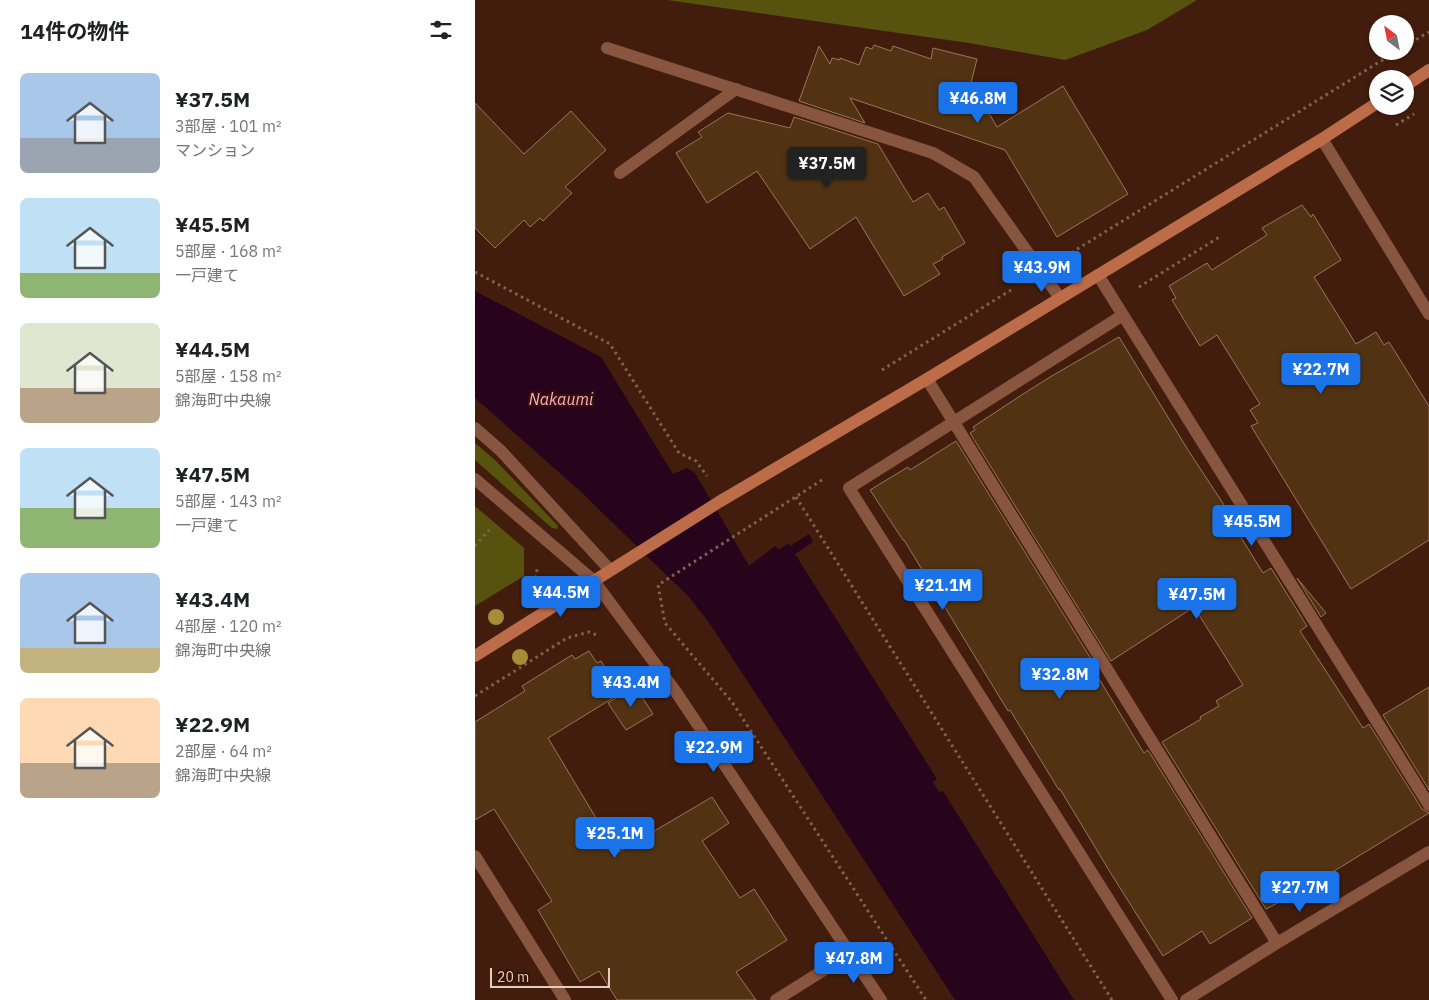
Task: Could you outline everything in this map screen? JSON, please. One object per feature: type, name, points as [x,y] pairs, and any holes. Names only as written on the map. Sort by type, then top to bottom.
[{"type":"street","points":[[607,48],[933,153],[974,177],[1061,298]]},
{"type":"street","points":[[1414,80],[1429,70]]},
{"type":"street","points":[[620,173],[736,89]]},
{"type":"street","points":[[475,656],[719,502],[1061,298],[1369,108]]},
{"type":"street","points":[[1323,138],[1429,314]]},
{"type":"street","points":[[1098,275],[1429,805]]},
{"type":"street","points":[[1123,315],[849,488],[1172,1000]]},
{"type":"street","points":[[927,379],[1277,943]]},
{"type":"street","points":[[475,428],[501,451],[610,570]]},
{"type":"street","points":[[475,479],[594,581],[676,692],[881,1000]]},
{"type":"street","points":[[1186,1000],[1429,852]]},
{"type":"street","points":[[476,859],[565,1000]]},
{"type":"street","points":[[776,1000],[851,953]]},
{"type":"path","points":[[1414,41],[1429,32]]},
{"type":"path","points":[[1066,256],[1382,60]]},
{"type":"path","points":[[475,272],[610,344],[679,453],[696,461],[708,479]]},
{"type":"path","points":[[796,497],[1112,1000]]},
{"type":"path","points":[[737,533],[658,585],[665,623],[732,702],[926,1000]]},
{"type":"path","points":[[525,590],[537,577],[535,559]]},
{"type":"path","points":[[475,696],[567,638],[589,629]]},
{"type":"path","points":[[581,633],[589,632],[602,637]]},
{"type":"shaded area","points":[[667,0],[1197,0],[1147,30],[1065,60],[969,43]]},
{"type":"shaded area","points":[[475,443],[495,460],[558,526],[557,529],[552,528],[475,460]]},
{"type":"shaded area","points":[[475,506],[524,548],[524,576],[475,606]]},
{"type":"water","name":"Nakaumi","points":[[475,291],[601,357],[673,474],[687,468],[695,473],[749,566],[775,546],[779,550],[788,543],[790,546],[809,534],[813,542],[795,554],[937,779],[933,782],[939,792],[943,791],[1074,1000],[955,1000],[708,621],[688,596],[580,491],[475,398]]},
{"type":"building","points":[[874,45],[891,51],[893,46],[931,59],[933,48],[977,59],[971,83],[997,127],[1063,86],[1128,194],[1057,237],[1005,150],[850,98],[865,123],[799,101],[819,46],[830,64],[832,58],[840,60],[840,58],[859,65],[866,47],[872,49]]},
{"type":"building","points":[[475,103],[524,154],[571,111],[606,150],[565,187],[572,193],[543,221],[540,218],[530,227],[524,220],[495,248],[475,228]]},
{"type":"building","points":[[728,113],[790,128],[794,117],[878,144],[913,202],[928,193],[939,210],[944,207],[965,243],[933,264],[940,274],[904,296],[856,217],[810,249],[757,171],[707,203],[676,153],[702,137],[698,132]]},
{"type":"building","points":[[1302,205],[1311,217],[1313,214],[1341,260],[1314,277],[1356,344],[1376,332],[1384,345],[1389,342],[1429,406],[1429,540],[1351,589],[1251,426],[1258,423],[1250,410],[1260,404],[1217,335],[1200,346],[1172,300],[1176,298],[1169,286],[1207,263],[1212,270],[1267,235],[1262,228]]},
{"type":"building","points":[[1119,337],[1226,508],[1224,510],[1263,573],[1271,568],[1307,626],[1300,631],[1363,728],[1369,724],[1422,809],[1429,813],[1308,887],[1266,909],[1162,742],[1201,719],[1200,717],[1219,706],[1216,701],[1243,685],[1194,607],[1111,661],[970,433],[975,430],[973,427],[1020,396]]},
{"type":"building","points":[[956,441],[1098,670],[1095,672],[1139,745],[1144,753],[1148,750],[1252,918],[1210,944],[1202,931],[1163,956],[1060,789],[1010,710],[1008,711],[904,540],[870,490],[908,467],[910,470]]},
{"type":"building","points":[[1297,578],[1326,613],[1321,617]]},
{"type":"building","points":[[589,651],[597,663],[601,661],[621,693],[548,738],[617,853],[712,797],[729,823],[702,841],[740,898],[754,889],[787,940],[736,972],[756,1000],[617,1000],[599,971],[580,982],[538,910],[552,901],[494,809],[475,820],[475,722],[525,691],[522,686],[572,655],[575,659]]},
{"type":"building","points":[[635,686],[653,714],[626,730],[608,703]]},
{"type":"building","points":[[1429,687],[1429,790],[1383,715]]}]
